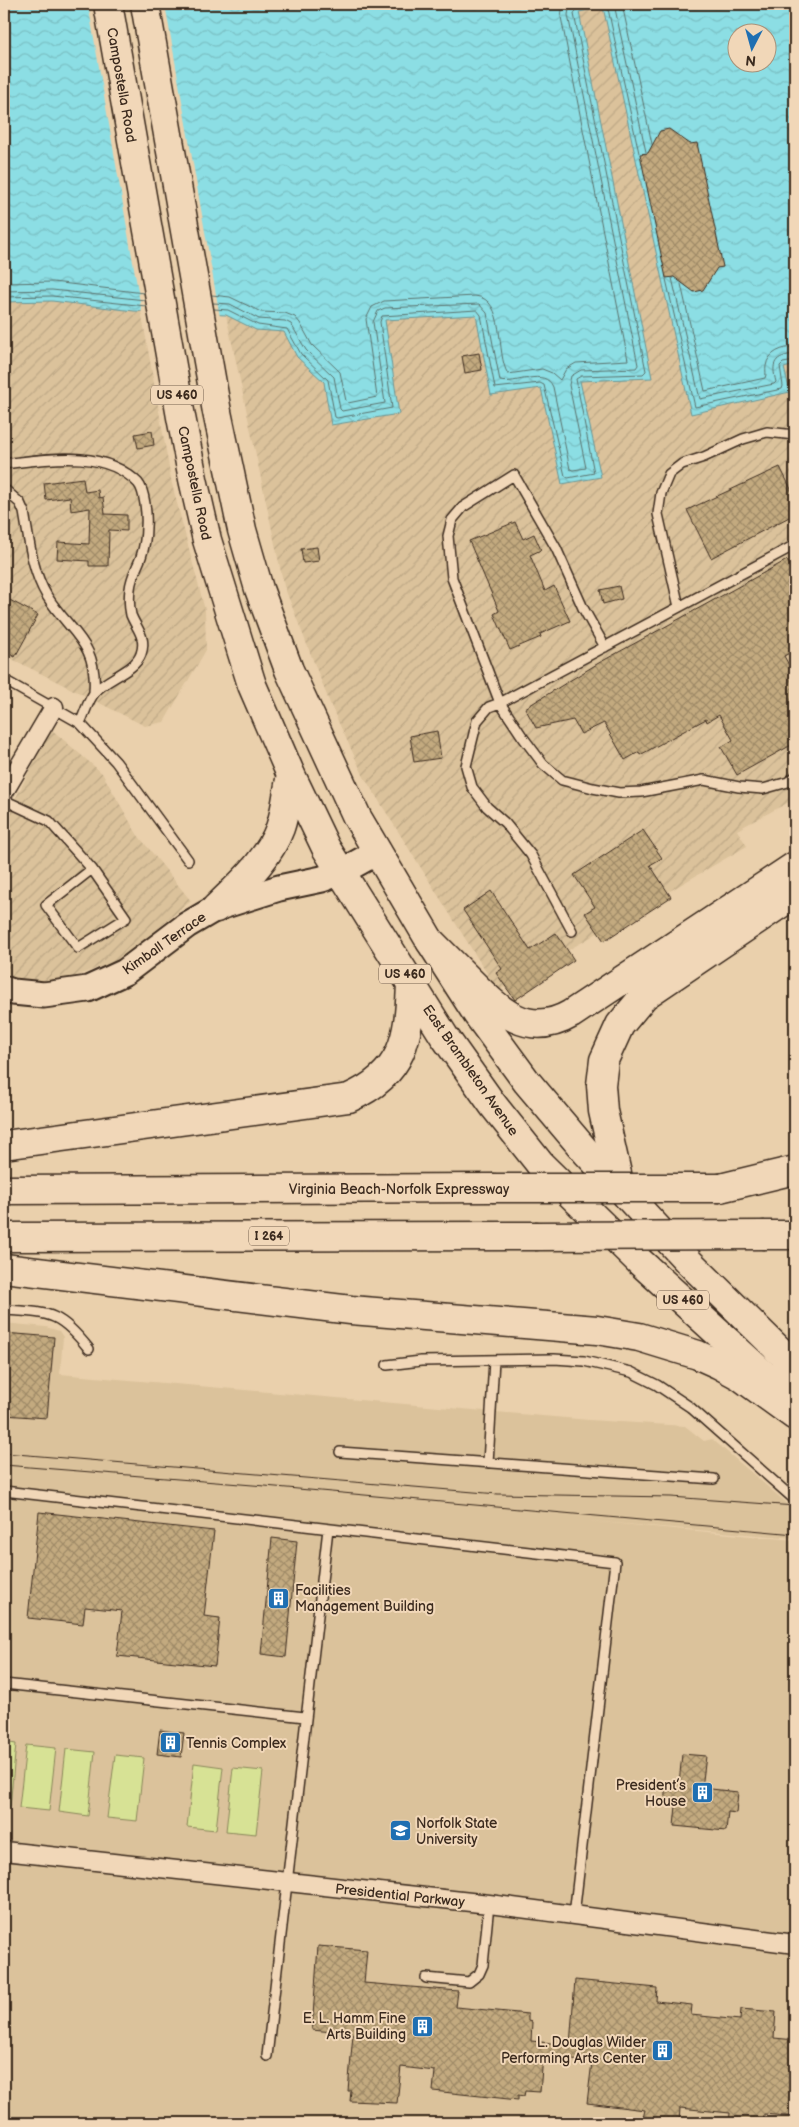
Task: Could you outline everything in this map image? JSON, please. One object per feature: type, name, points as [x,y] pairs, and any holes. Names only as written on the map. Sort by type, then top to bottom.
[{"type":"main road","name":"Campostella Road","points":[[108,4],[195,488],[220,582],[252,685],[291,775]]},
{"type":"main road","name":"US 460","points":[[145,4],[217,412],[238,514],[259,589],[290,670],[357,817],[430,941],[477,1014],[528,1082],[587,1153],[687,1260],[789,1360]]},
{"type":"main road","name":"East Brambleton Avenue","points":[[291,775],[326,848],[444,1036],[493,1105],[540,1164],[639,1261],[795,1403]]},
{"type":"main road","points":[[216,908],[257,868],[280,828],[291,775]]},
{"type":"main road","points":[[430,941],[506,1014],[525,1022],[546,1024],[571,1014],[795,866]]},
{"type":"main road","points":[[620,1187],[603,1111],[601,1085],[604,1060],[620,1025],[644,996],[795,894]]},
{"type":"main road","points":[[4,1144],[349,1098],[371,1087],[382,1078],[397,1060],[407,1032],[411,984]]},
{"type":"main road","points":[[720,1188],[795,1170]]},
{"type":"main road","name":"Virginia Beach-Norfolk Expressway","points":[[4,1190],[795,1188]]},
{"type":"main road","name":"I 264","points":[[4,1237],[795,1235]]},
{"type":"main road","points":[[4,1268],[351,1310],[597,1330],[638,1337],[678,1348],[718,1364],[740,1376],[795,1416]]},
{"type":"street","points":[[4,792],[54,707]]},
{"type":"street","name":"Kimball Terrace","points":[[4,988],[13,992],[44,995],[88,989],[125,972],[173,935],[216,908],[279,888],[311,882],[341,872],[377,852]]},
{"type":"street","name":"Presidential Parkway","points":[[4,1851],[489,1904],[651,1927],[795,1944]]},
{"type":"lane","points":[[679,607],[658,514],[661,493],[669,474],[682,464],[704,457],[743,439],[767,432],[795,435]]},
{"type":"lane","points":[[4,464],[78,458],[102,462],[122,472],[139,484],[145,504],[146,527],[142,555],[131,578],[128,599],[132,616],[140,630],[141,654],[132,666],[113,676],[94,692]]},
{"type":"lane","points":[[605,647],[583,608],[556,548],[514,475],[463,507],[452,520],[448,536],[452,578],[500,703],[543,764],[562,780],[618,793],[641,792],[704,780],[738,787],[763,789],[788,782],[795,777]]},
{"type":"lane","points":[[4,489],[20,503],[24,512],[37,575],[47,596],[80,637],[92,657],[96,676],[94,692],[80,723]]},
{"type":"lane","points":[[572,931],[531,855],[505,823],[488,808],[472,787],[466,766],[476,721],[489,707],[500,703],[795,545]]},
{"type":"lane","points":[[4,680],[80,723],[116,762],[188,860]]},
{"type":"lane","points":[[4,800],[49,821],[92,869],[126,918],[78,948],[46,905],[92,869]]},
{"type":"lane","points":[[4,1310],[44,1313],[57,1317],[70,1326],[89,1349]]},
{"type":"lane","points":[[488,1463],[494,1360]]},
{"type":"lane","points":[[387,1365],[421,1361],[584,1361],[615,1368],[644,1378],[690,1407],[795,1500]]},
{"type":"lane","points":[[340,1452],[714,1479]]},
{"type":"lane","points":[[4,1491],[615,1562],[574,1915]]},
{"type":"lane","points":[[267,2056],[328,1529]]},
{"type":"lane","points":[[4,1684],[305,1717]]},
{"type":"lane","points":[[426,1978],[469,1982],[479,1974],[483,1965],[489,1904]]},
{"type":"shaded area","points":[[795,4],[795,799],[737,830],[747,846],[498,991],[364,777],[331,706],[284,586],[226,315],[579,12],[603,7]]},
{"type":"shaded area","points":[[94,47],[172,484],[205,610],[206,650],[164,722],[145,726],[4,655],[4,60]]},
{"type":"shaded area","points":[[51,729],[102,773],[137,834],[191,901],[121,959],[68,979],[31,985],[4,980],[4,821]]},
{"type":"shaded area","name":"Norfolk State University","points":[[4,1323],[46,1327],[59,1331],[63,1337],[60,1374],[589,1420],[685,1426],[704,1441],[712,1439],[795,1510],[795,1538],[588,1521],[795,1540],[795,2123],[4,2123]]},
{"type":"green space","points":[[4,1742],[16,1744],[10,1807],[4,1806]]},
{"type":"green space","points":[[26,1745],[56,1748],[49,1811],[19,1808]]},
{"type":"green space","points":[[66,1749],[95,1752],[88,1816],[59,1812]]},
{"type":"green space","points":[[115,1755],[144,1758],[137,1821],[107,1818]]},
{"type":"green space","points":[[194,1763],[223,1767],[216,1830],[187,1827]]},
{"type":"green space","points":[[233,1768],[263,1771],[256,1834],[226,1831]]},
{"type":"water","points":[[4,4],[795,4],[795,365],[784,368],[790,392],[691,414],[603,7],[579,12],[652,378],[580,381],[601,477],[562,484],[541,388],[491,395],[476,315],[385,320],[399,414],[331,425],[324,382],[297,357],[284,332],[256,330],[226,315],[134,311],[52,301],[4,302]]},
{"type":"pier","points":[[88,4],[165,4],[220,317],[142,314]]},
{"type":"building","points":[[669,129],[690,144],[697,143],[723,267],[717,268],[703,290],[694,292],[674,277],[666,278],[640,154],[648,153],[660,131]]},
{"type":"building","points":[[479,353],[482,370],[465,373],[462,356]]},
{"type":"building","points":[[152,431],[154,445],[138,448],[135,434]]},
{"type":"building","points":[[780,467],[795,497],[795,514],[711,558],[687,510]]},
{"type":"building","points":[[83,478],[85,492],[98,490],[99,498],[103,497],[105,514],[127,515],[127,531],[109,530],[108,566],[89,566],[89,561],[57,559],[58,542],[89,544],[90,508],[71,511],[70,497],[46,500],[44,483]]},
{"type":"building","points":[[515,522],[523,539],[534,534],[541,550],[530,555],[545,591],[554,586],[570,621],[540,634],[541,637],[510,650],[494,614],[499,611],[469,541]]},
{"type":"building","points":[[317,547],[319,561],[303,563],[301,549]]},
{"type":"building","points":[[787,560],[795,574],[795,650],[784,656],[795,676],[795,743],[737,775],[721,747],[733,740],[719,715],[707,722],[706,719],[640,755],[639,752],[625,760],[604,723],[581,734],[573,720],[536,728],[525,708],[597,664]]},
{"type":"building","points":[[619,586],[622,599],[603,604],[600,590]]},
{"type":"building","points":[[4,597],[38,615],[15,657],[4,651]]},
{"type":"building","points":[[437,731],[441,758],[414,762],[410,736]]},
{"type":"building","points":[[643,830],[662,858],[650,865],[671,897],[604,941],[585,913],[595,907],[574,875]]},
{"type":"building","points":[[491,891],[530,950],[556,933],[574,960],[515,1000],[496,973],[502,969],[463,910]]},
{"type":"building","points":[[4,1333],[54,1337],[47,1418],[4,1415]]},
{"type":"building","points":[[39,1512],[214,1531],[204,1616],[220,1618],[215,1666],[117,1656],[122,1611],[85,1607],[83,1624],[28,1618]]},
{"type":"building","name":"Facilities Management Building","points":[[272,1538],[297,1541],[286,1657],[261,1654]]},
{"type":"building","name":"Tennis Complex","points":[[160,1730],[184,1733],[181,1757],[157,1754]]},
{"type":"building","name":"President’s House","points":[[682,1754],[706,1756],[702,1788],[738,1792],[736,1813],[728,1812],[726,1831],[674,1826],[676,1806],[664,1804],[666,1782],[679,1783]]},
{"type":"building","points":[[318,1946],[367,1950],[364,1983],[458,1991],[456,2007],[528,2014],[528,2021],[532,2022],[531,2041],[570,2045],[575,1980],[657,1988],[656,2001],[692,2005],[691,2015],[740,2020],[741,2009],[776,2012],[774,2038],[795,2040],[795,2117],[764,2114],[764,2123],[729,2123],[730,2113],[680,2108],[679,2123],[642,2122],[645,2110],[587,2103],[592,2062],[543,2057],[540,2092],[525,2091],[524,2096],[518,2095],[518,2100],[433,2091],[435,2071],[401,2067],[397,2103],[350,2101],[351,2091],[348,2091],[353,2034],[312,2030]]},
{"type":"tram line","points":[[4,1453],[498,1494],[671,1497],[795,1506]]},
{"type":"tram line","points":[[4,1465],[265,1486],[795,1534]]},
{"type":"place","name":"Facilities Management Building","points":[[279,1598]]},
{"type":"place","name":"Tennis Complex","points":[[170,1743]]},
{"type":"place","name":"President’s House","points":[[702,1793]]},
{"type":"place","name":"Norfolk State University","points":[[400,1831]]},
{"type":"place","name":"E. L. Hamm Fine Arts Building","points":[[422,2026]]},
{"type":"place","name":"L. Douglas Wilder Performing Arts Center","points":[[662,2050]]}]
